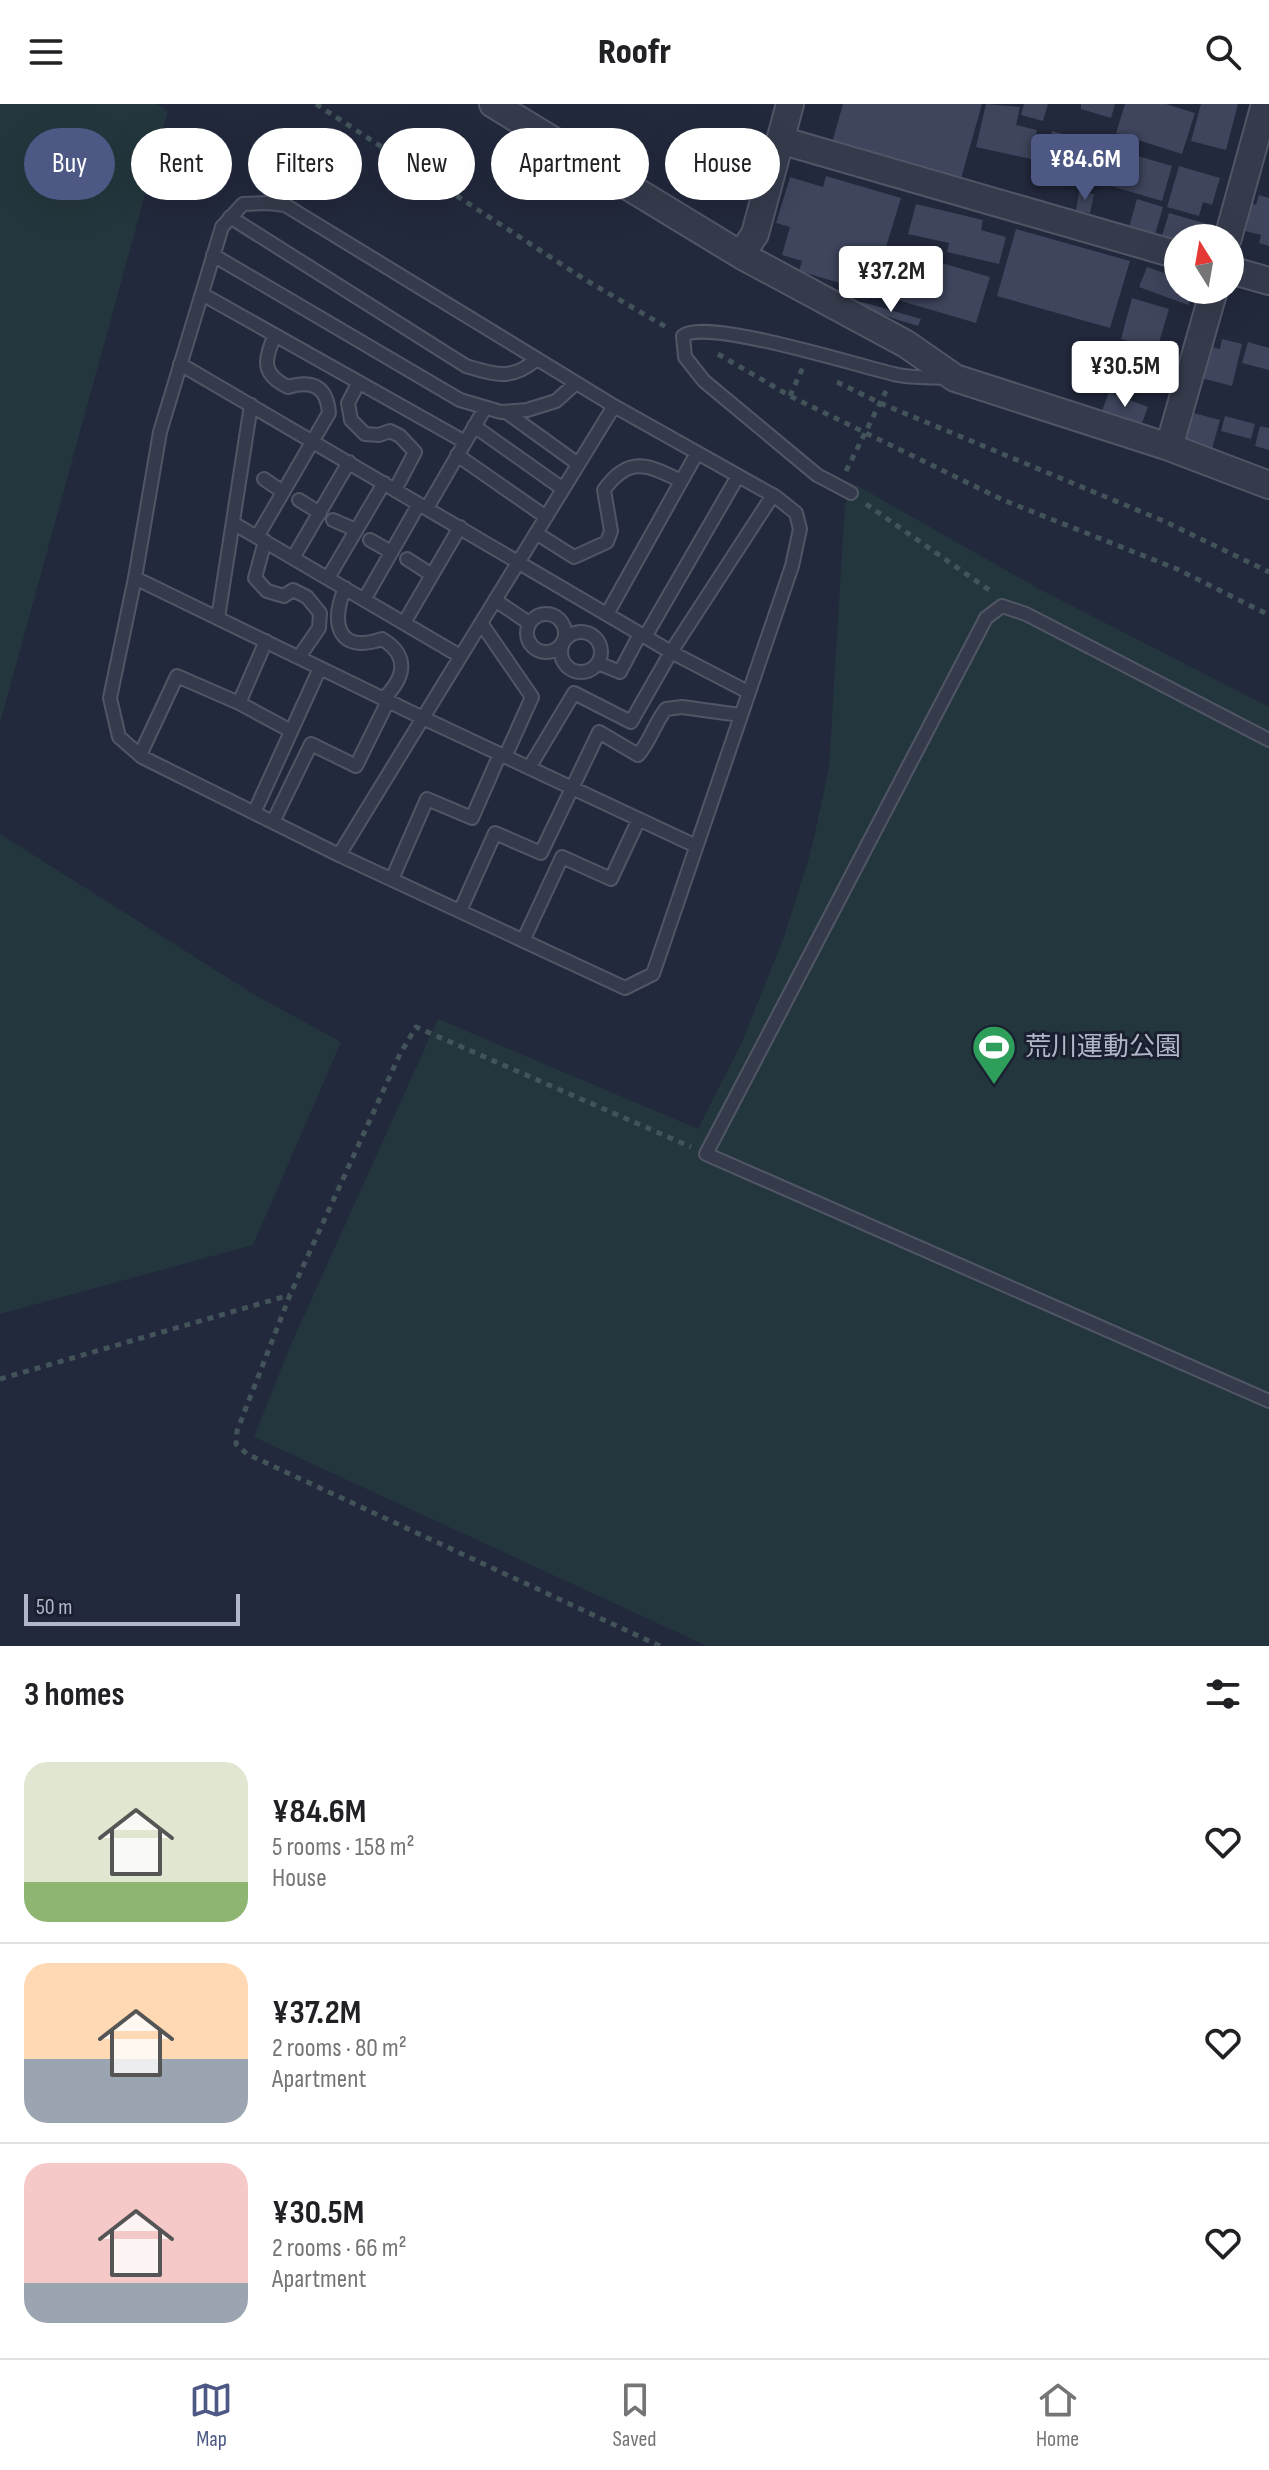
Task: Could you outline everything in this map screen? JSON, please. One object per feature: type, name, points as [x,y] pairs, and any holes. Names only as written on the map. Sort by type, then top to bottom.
[{"type":"street","points":[[493,104],[741,255],[906,344],[955,378],[1169,447],[1269,485]]},
{"type":"street","points":[[790,104],[780,140],[1164,251]]},
{"type":"street","points":[[1232,224],[1265,104]]},
{"type":"street","points":[[741,255],[755,234],[764,200]]},
{"type":"street","points":[[1244,274],[1269,281]]},
{"type":"street","points":[[1169,447],[1210,304]]},
{"type":"lane","points":[[243,204],[285,205],[614,406],[773,495],[796,513],[800,529],[792,566],[653,974],[640,982],[625,988],[339,855],[140,755],[119,737],[110,698],[135,578],[160,432],[213,255],[222,227],[243,204]]},
{"type":"lane","points":[[230,217],[466,366],[498,376],[522,371],[537,359]]},
{"type":"lane","points":[[213,255],[460,400],[506,412],[527,410],[556,401],[576,383]]},
{"type":"lane","points":[[202,294],[465,442]]},
{"type":"lane","points":[[851,493],[817,475],[704,381],[685,357],[683,336],[688,331],[708,330],[900,375],[955,378]]},
{"type":"lane","points":[[275,335],[267,353],[267,367],[275,381],[288,387],[305,383],[319,388],[328,400],[329,413],[283,492],[261,539],[255,578],[267,591],[284,596],[293,590],[307,597],[320,613],[319,628],[299,657]]},
{"type":"lane","points":[[180,364],[671,652],[748,692]]},
{"type":"lane","points":[[328,578],[356,530],[415,452],[400,436],[390,431],[379,435],[365,434],[351,420],[348,403],[359,382]]},
{"type":"lane","points":[[218,618],[251,405]]},
{"type":"lane","points":[[339,855],[614,406]]},
{"type":"lane","points":[[364,600],[391,552],[485,408]]},
{"type":"lane","points":[[506,412],[578,464]]},
{"type":"lane","points":[[474,426],[563,489]]},
{"type":"lane","points":[[607,614],[697,453]]},
{"type":"lane","points":[[457,455],[546,517]]},
{"type":"lane","points":[[293,558],[349,462]]},
{"type":"lane","points":[[536,533],[574,557],[607,542],[611,531],[604,490],[614,476],[625,468],[649,466],[681,481]]},
{"type":"lane","points":[[598,663],[620,672],[738,476]]},
{"type":"lane","points":[[264,479],[283,492]]},
{"type":"lane","points":[[529,768],[574,693],[631,722],[671,652],[773,495]]},
{"type":"lane","points":[[299,500],[320,513]]},
{"type":"lane","points":[[333,520],[356,530]]},
{"type":"lane","points":[[233,523],[460,656]]},
{"type":"lane","points":[[404,623],[460,527]]},
{"type":"lane","points":[[370,540],[391,552]]},
{"type":"lane","points":[[407,559],[432,575]]},
{"type":"lane","points":[[135,578],[696,846]]},
{"type":"lane","points":[[273,822],[311,744],[356,766],[386,700],[401,676],[399,653],[382,639],[361,645],[350,641],[342,631],[337,622],[338,605],[345,588]]},
{"type":"lane","points":[[495,600],[529,623]]},
{"type":"lane","points":[[1269,740],[1026,614],[1002,606],[986,618],[706,1154],[1269,1401]]},
{"type":"lane","points":[[392,879],[427,799],[472,818],[532,697],[481,623]]},
{"type":"lane","points":[[239,703],[266,641]]},
{"type":"lane","points":[[254,813],[320,668]]},
{"type":"lane","points":[[140,755],[177,676],[239,703],[291,731]]},
{"type":"lane","points":[[460,911],[495,833],[541,853],[599,732],[638,755],[647,745],[655,724],[666,709],[682,707],[740,715]]},
{"type":"lane","points":[[523,941],[562,857],[611,879],[639,819]]},
{"type":"path","points":[[316,104],[584,279],[657,322]]},
{"type":"path","points":[[714,352],[790,396],[1003,500],[1177,569],[1269,615]]},
{"type":"path","points":[[796,364],[816,372]]},
{"type":"path","points":[[790,396],[804,366]]},
{"type":"path","points":[[829,378],[880,403],[1166,522],[1269,572]]},
{"type":"path","points":[[889,385],[844,476],[851,493],[989,588],[1002,606]]},
{"type":"path","points":[[660,1646],[247,1454],[236,1444],[237,1431],[290,1295],[394,1068],[416,1027],[706,1154]]},
{"type":"path","points":[[0,1379],[290,1295]]},
{"type":"shaded area","points":[[0,104],[156,104],[168,111],[163,128],[131,128],[131,200],[144,200],[0,723]]},
{"type":"shaded area","name":"荒川運動公園","points":[[856,485],[1041,590],[1269,707],[1269,1646],[707,1646],[254,1437],[289,1349],[438,1019],[698,1129],[742,1042],[784,937],[811,851],[829,768],[845,504]]},
{"type":"shaded area","points":[[0,834],[255,995],[341,1042],[253,1245],[0,1314]]},
{"type":"building","points":[[843,104],[982,104],[960,182],[831,146]]},
{"type":"building","points":[[986,104],[1020,107],[1016,125],[1037,130],[1031,159],[976,147]]},
{"type":"building","points":[[1024,104],[1048,104],[1043,121],[1021,115]]},
{"type":"building","points":[[1081,104],[1115,104],[1111,118],[1081,109]]},
{"type":"building","points":[[1125,104],[1166,104],[1195,113],[1182,154],[1116,133]]},
{"type":"building","points":[[1201,104],[1238,104],[1226,150],[1191,141]]},
{"type":"building","points":[[1052,131],[1107,146],[1096,185],[1037,168],[1041,152],[1046,154]]},
{"type":"building","points":[[1114,149],[1172,166],[1162,201],[1104,184]]},
{"type":"building","points":[[1179,166],[1220,178],[1212,205],[1203,202],[1199,216],[1167,207]]},
{"type":"building","points":[[826,176],[901,198],[886,247],[990,277],[976,323],[799,271],[802,261],[782,255],[790,227],[776,223],[790,177],[823,187]]},
{"type":"building","points":[[1079,192],[1094,194],[1090,213],[1076,211]]},
{"type":"building","points":[[1259,195],[1269,198],[1269,246],[1259,243],[1261,235],[1244,231],[1242,224],[1248,202],[1256,205]]},
{"type":"building","points":[[1137,199],[1163,207],[1153,242],[1127,234]]},
{"type":"building","points":[[916,204],[983,220],[981,230],[1006,237],[999,264],[947,252],[949,243],[908,234]]},
{"type":"building","points":[[1169,213],[1208,224],[1166,224]]},
{"type":"building","points":[[1016,229],[1130,261],[1110,328],[997,296]]},
{"type":"building","points":[[1147,267],[1164,273],[1164,296],[1139,287]]},
{"type":"building","points":[[1132,298],[1169,309],[1157,349],[1121,339]]},
{"type":"building","points":[[862,302],[921,319],[918,326],[860,308]]},
{"type":"building","points":[[1222,339],[1242,344],[1232,386],[1197,377],[1205,345],[1220,349]]},
{"type":"building","points":[[1126,342],[1165,355],[1159,372],[1120,360]]},
{"type":"building","points":[[1248,342],[1269,348],[1269,370],[1242,363]]},
{"type":"building","points":[[1109,392],[1148,407],[1141,426],[1102,411]]},
{"type":"building","points":[[1186,411],[1220,420],[1212,449],[1178,440]]},
{"type":"building","points":[[1225,416],[1255,424],[1251,439],[1221,431]]},
{"type":"building","points":[[1260,426],[1269,428],[1269,450],[1255,446]]},
{"type":"place","name":"荒川運動公園","points":[[994,1086]]}]
